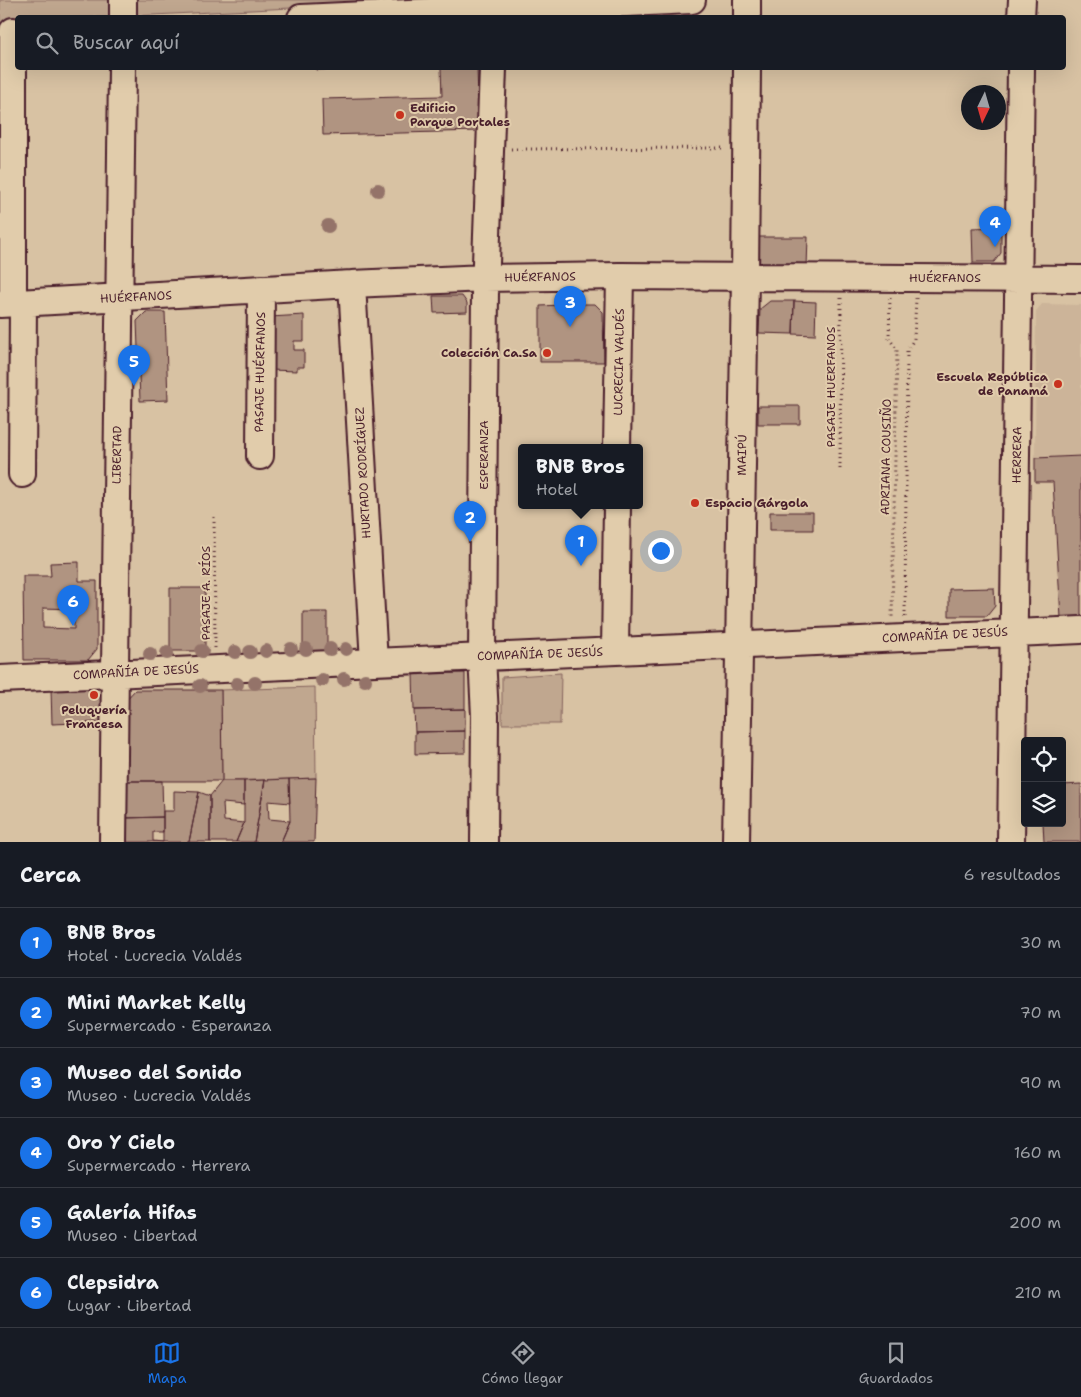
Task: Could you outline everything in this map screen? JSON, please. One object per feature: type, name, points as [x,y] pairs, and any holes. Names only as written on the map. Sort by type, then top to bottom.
[{"type":"street","points":[[123,0],[123,15]]},
{"type":"street","points":[[359,15],[692,0]]},
{"type":"street","points":[[747,0],[747,15]]},
{"type":"street","points":[[1021,15],[1022,0]]},
{"type":"street","points":[[10,31],[12,304],[22,474]]},
{"type":"street","name":"LIBERTAD","points":[[113,842],[122,70]]},
{"type":"street","name":"ESPERANZA","points":[[484,842],[485,716],[482,656],[485,278],[493,70]]},
{"type":"street","name":"MAIPÚ","points":[[736,842],[747,70]]},
{"type":"street","name":"HERRERA","points":[[1011,842],[1021,70]]},
{"type":"street","name":"LUCRECIA VALDÉS","points":[[618,444],[620,276]]},
{"type":"street","name":"HUÉRFANOS","points":[[12,304],[485,278],[745,276],[1081,279]]},
{"type":"street","name":"HURTADO RODRÍGUEZ","points":[[352,284],[374,662]]},
{"type":"street","name":"PASAJE HUÉRFANOS","points":[[260,456],[261,289]]},
{"type":"street","points":[[615,650],[617,509]]},
{"type":"street","name":"COMPAÑÍA DE JESÚS","points":[[0,679],[1081,630]]},
{"type":"path","points":[[514,150],[733,148]]},
{"type":"path","name":"ADRIANA COUSIÑO","points":[[890,278],[890,338],[897,350],[898,638]]},
{"type":"path","name":"ADRIANA COUSIÑO","points":[[898,638],[907,351],[914,339],[916,278]]},
{"type":"path","name":"PASAJE HUERFANOS","points":[[840,469],[841,304]]},
{"type":"path","name":"PASAJE A. RÍOS","points":[[214,517],[215,669]]},
{"type":"shaded area","points":[[0,0],[447,0],[153,15],[15,15],[15,23],[0,24]]},
{"type":"shaded area","name":"Escuela República de Panamá","points":[[1042,304],[1081,305],[1081,456],[1035,458],[1036,311]]},
{"type":"shaded area","points":[[561,673],[560,724],[502,724],[502,677]]},
{"type":"shaded area","points":[[315,687],[316,778],[222,781],[221,690]]},
{"type":"building","name":"Edificio Parque Portales","points":[[441,70],[477,70],[479,131],[323,135],[322,99],[442,96]]},
{"type":"building","points":[[1001,227],[1001,253],[994,262],[973,262],[972,228]]},
{"type":"building","points":[[759,237],[808,237],[807,267],[759,266]]},
{"type":"building","points":[[433,296],[462,296],[467,303],[467,312],[434,313]]},
{"type":"building","points":[[770,301],[794,301],[793,334],[759,333],[760,309]]},
{"type":"building","points":[[794,301],[816,302],[815,335],[793,334]]},
{"type":"building","points":[[595,304],[603,312],[604,362],[540,362],[540,306]]},
{"type":"building","points":[[146,312],[165,312],[168,400],[140,401],[137,321]]},
{"type":"building","points":[[304,315],[304,341],[294,341],[294,350],[304,350],[304,367],[297,367],[297,371],[270,370],[270,317]]},
{"type":"building","points":[[758,406],[800,406],[800,424],[758,424]]},
{"type":"building","points":[[1081,456],[1081,617],[1061,618],[1053,482],[1035,482],[1035,458]]},
{"type":"building","points":[[770,512],[813,512],[813,530],[770,530]]},
{"type":"building","points":[[79,562],[79,581],[97,581],[97,649],[88,660],[24,660],[23,576],[51,576],[50,563]],"holes":[[[43,608],[74,609],[74,629],[43,628]]]},
{"type":"building","points":[[170,588],[205,588],[205,651],[170,651]]},
{"type":"building","points":[[994,588],[995,606],[987,616],[949,616],[949,589]]},
{"type":"building","points":[[303,612],[327,612],[327,651],[303,651]]},
{"type":"building","points":[[413,673],[465,673],[465,709],[414,710]]},
{"type":"building","points":[[93,688],[102,699],[103,722],[52,724],[51,689]]},
{"type":"building","points":[[135,690],[221,690],[222,781],[124,781],[125,701]]},
{"type":"building","points":[[465,709],[465,731],[415,732],[414,710]]},
{"type":"building","points":[[465,731],[465,753],[415,754],[415,732]]},
{"type":"building","points":[[316,778],[314,842],[281,842],[290,821],[289,779]]},
{"type":"building","points":[[289,779],[290,803],[268,801],[269,819],[290,821],[281,842],[254,842],[265,780]]},
{"type":"building","points":[[265,780],[254,842],[236,842],[244,823],[244,781]]},
{"type":"building","points":[[124,781],[162,781],[163,817],[124,818]]},
{"type":"building","points":[[222,781],[244,781],[244,805],[223,803],[224,821],[244,823],[236,842],[210,842],[210,796]]},
{"type":"building","points":[[1081,784],[1081,842],[1044,842],[1043,827],[1066,827],[1066,785]]},
{"type":"building","points":[[174,791],[199,792],[189,842],[163,842],[163,811],[174,811]]},
{"type":"building","points":[[199,792],[210,796],[210,842],[189,842]]},
{"type":"building","points":[[163,817],[163,832],[153,832],[153,841],[163,842],[123,842],[124,818]]},
{"type":"place","name":"Edificio Parque Portales","points":[[400,115]]},
{"type":"place","name":"Oro Y Cielo","points":[[995,247]]},
{"type":"place","name":"Museo del Sonido","points":[[570,327]]},
{"type":"place","name":"Colección Ca.Sa","points":[[547,353]]},
{"type":"place","name":"Escuela República de Panamá","points":[[1058,384]]},
{"type":"place","name":"Galería Hifas","points":[[134,386]]},
{"type":"place","name":"Espacio Gárgola","points":[[695,503]]},
{"type":"place","name":"Mini Market Kelly","points":[[470,542]]},
{"type":"place","name":"BNB Bros","points":[[581,566]]},
{"type":"place","name":"Clepsidra","points":[[73,626]]},
{"type":"place","name":"Peluquería Francesa","points":[[94,695]]}]
